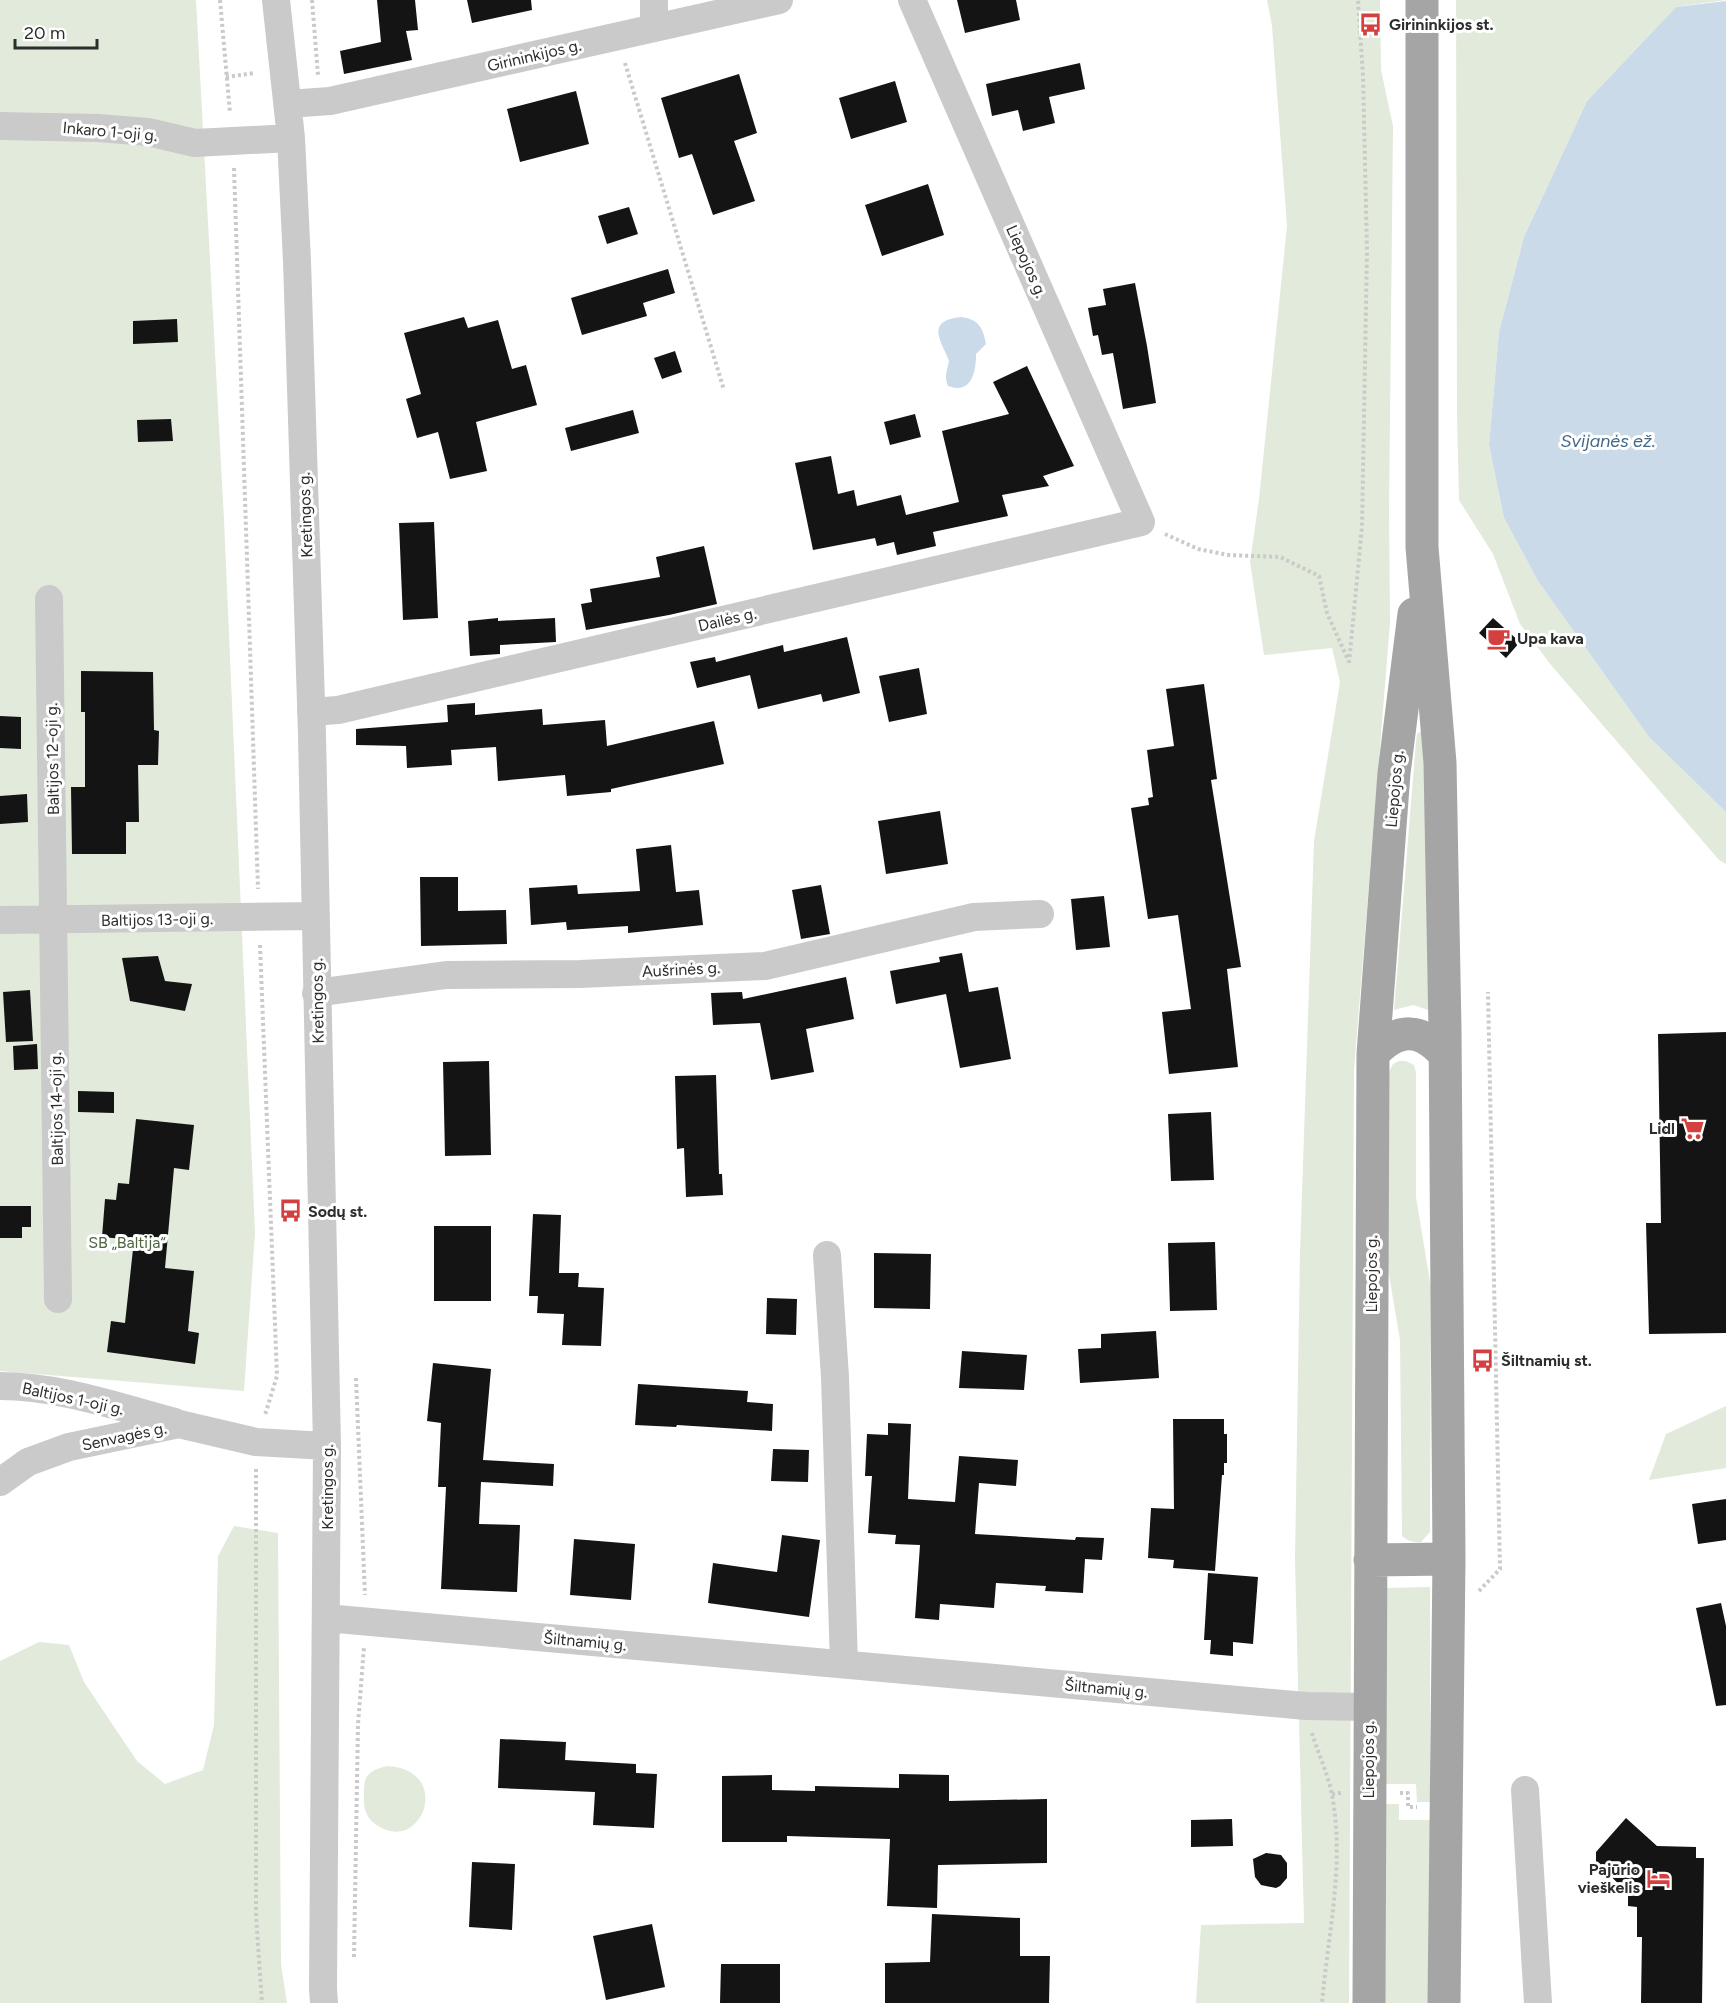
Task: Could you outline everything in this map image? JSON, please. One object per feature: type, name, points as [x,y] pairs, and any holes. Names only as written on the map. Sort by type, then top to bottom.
[{"type":"main road","name":"Liepojos g.","points":[[1422,0],[1422,547],[1440,763],[1445,1055],[1449,1559],[1444,2003]]},
{"type":"main road","name":"Liepojos g.","points":[[1369,2003],[1372,1054],[1394,773],[1422,547]]},
{"type":"main road","points":[[1372,1054],[1384,1041],[1400,1034],[1418,1034],[1433,1042],[1445,1055]]},
{"type":"main road","points":[[1370,1560],[1449,1559]]},
{"type":"street","name":"Kretingos g.","points":[[276,0],[291,138],[311,712],[327,1446],[324,2003]]},
{"type":"street","points":[[654,0],[654,28]]},
{"type":"street","name":"Girininkijos g.","points":[[288,104],[330,101],[779,0]]},
{"type":"street","name":"Liepojos g.","points":[[912,0],[1142,522]]},
{"type":"street","name":"Inkaro 1-oji g.","points":[[0,126],[98,128],[148,132],[195,143],[291,138]]},
{"type":"street","name":"Dailės g.","points":[[311,712],[338,710],[1142,522]]},
{"type":"street","name":"Baltijos 12-oji g.","points":[[49,598],[55,920]]},
{"type":"street","name":"Aušrinės g.","points":[[316,993],[446,975],[580,974],[765,966],[974,917],[1040,914]]},
{"type":"street","name":"Baltijos 13-oji g.","points":[[0,920],[315,916]]},
{"type":"street","name":"Baltijos 14-oji g.","points":[[55,920],[58,1299]]},
{"type":"street","points":[[827,1255],[835,1377],[844,1664]]},
{"type":"street","name":"Baltijos 1-oji g.","points":[[0,1386],[61,1393],[180,1424]]},
{"type":"street","name":"Senvagės g.","points":[[0,1482],[28,1462],[69,1447],[180,1424],[256,1442],[327,1446]]},
{"type":"street","name":"Šiltnamių g.","points":[[327,1618],[1306,1706],[1369,1707]]},
{"type":"street","points":[[1525,1790],[1538,2003]]},
{"type":"path","points":[[220,0],[233,142],[277,1376],[256,1442],[256,1916],[262,2003]]},
{"type":"path","points":[[1142,522],[1198,549],[1228,555],[1280,557],[1319,576],[1327,613],[1349,663],[1362,526],[1367,251],[1363,76],[1358,0]]},
{"type":"path","points":[[616,36],[724,390]]},
{"type":"path","points":[[1477,1593],[1500,1569],[1488,992]]},
{"type":"path","points":[[1306,1706],[1310,1728],[1332,1794],[1335,1821],[1334,1908],[1322,2003]]},
{"type":"green space","name":"SB „Baltija“","points":[[0,0],[196,0],[224,519],[255,1233],[244,1391],[0,1371]]},
{"type":"green space","points":[[1267,0],[1380,0],[1381,70],[1393,126],[1390,623],[1354,1070],[1349,2003],[1196,2003],[1201,1925],[1304,1923],[1295,1560],[1300,1252],[1314,841],[1340,682],[1332,648],[1264,655],[1250,562],[1259,499],[1287,226],[1272,26]]},
{"type":"green space","points":[[1456,0],[1726,0],[1676,7],[1587,101],[1524,237],[1499,332],[1489,445],[1504,518],[1538,581],[1649,737],[1726,812],[1726,864],[1719,860],[1551,665],[1520,624],[1493,554],[1459,500]]},
{"type":"green space","points":[[1423,730],[1431,1011],[1413,1005],[1394,1010],[1416,742],[1417,734]]},
{"type":"green space","points":[[1406,1061],[1414,1065],[1416,1072],[1416,1197],[1431,1288],[1430,1532],[1421,1542],[1411,1541],[1402,1536],[1400,1340],[1387,1263],[1389,1072],[1393,1064]]},
{"type":"green space","points":[[1726,1406],[1726,1468],[1649,1480],[1666,1434]]},
{"type":"green space","points":[[234,1526],[278,1533],[281,1964],[287,2003],[0,2003],[0,1661],[39,1642],[69,1645],[84,1682],[137,1761],[165,1784],[203,1770],[214,1725],[218,1556]]},
{"type":"green space","points":[[1430,1587],[1430,1802],[1417,1802],[1416,1784],[1386,1784],[1386,1588]]},
{"type":"green space","points":[[387,1766],[408,1771],[420,1781],[425,1794],[424,1808],[418,1820],[407,1829],[394,1832],[378,1826],[370,1819],[364,1803],[366,1778],[373,1771]]},
{"type":"green space","points":[[1386,1804],[1399,1804],[1399,1820],[1430,1820],[1430,2003],[1385,2003]]},
{"type":"water","name":"Svijanės ež.","points":[[1726,1],[1726,812],[1649,737],[1538,581],[1504,518],[1489,445],[1499,332],[1524,237],[1587,101],[1676,7]]},
{"type":"water","points":[[961,317],[979,325],[986,344],[976,354],[971,380],[963,387],[956,388],[948,386],[946,374],[949,361],[938,333],[943,323]]},
{"type":"building","points":[[377,0],[415,0],[418,30],[406,31],[412,60],[344,74],[340,51],[381,42]]},
{"type":"building","points":[[467,0],[531,0],[532,10],[472,23]]},
{"type":"building","points":[[957,0],[1016,0],[1020,20],[965,33]]},
{"type":"building","points":[[1080,63],[1085,89],[1049,97],[1055,123],[1023,131],[1018,110],[992,116],[986,84]]},
{"type":"building","points":[[739,74],[757,133],[734,141],[755,201],[713,215],[692,154],[679,158],[661,98]]},
{"type":"building","points":[[895,81],[907,122],[851,139],[839,98]]},
{"type":"building","points":[[576,91],[589,144],[520,162],[507,109]]},
{"type":"building","points":[[928,184],[944,235],[882,256],[865,205]]},
{"type":"building","points":[[629,207],[638,234],[607,244],[598,216]]},
{"type":"building","points":[[668,269],[675,293],[643,303],[647,316],[582,335],[571,298]]},
{"type":"building","points":[[1135,283],[1156,403],[1123,409],[1113,353],[1102,355],[1098,335],[1093,336],[1088,308],[1106,305],[1103,289]]},
{"type":"building","points":[[464,317],[468,328],[498,320],[512,369],[526,365],[537,405],[476,422],[487,471],[450,479],[438,432],[417,438],[406,399],[421,394],[404,333]]},
{"type":"building","points":[[177,319],[178,342],[133,344],[133,321]]},
{"type":"building","points":[[675,351],[682,372],[662,379],[654,358]]},
{"type":"building","points":[[1027,366],[1074,466],[1043,476],[1049,486],[1002,495],[1008,516],[933,532],[936,546],[897,555],[894,542],[877,546],[875,538],[813,550],[795,463],[831,456],[838,494],[854,490],[857,506],[901,495],[906,515],[959,502],[942,431],[1009,414],[993,382]]},
{"type":"building","points":[[633,410],[639,433],[571,451],[565,428]]},
{"type":"building","points":[[915,414],[921,437],[890,445],[884,422]]},
{"type":"building","points":[[171,419],[173,441],[138,442],[137,420]]},
{"type":"building","points":[[434,522],[438,618],[403,620],[399,523]]},
{"type":"building","points":[[704,546],[717,604],[586,630],[581,604],[592,602],[590,589],[660,577],[656,557]]},
{"type":"building","points":[[498,618],[498,621],[555,618],[556,642],[500,645],[500,654],[470,656],[468,621]]},
{"type":"building","name":"Upa kava","points":[[1493,618],[1520,642],[1506,658],[1479,633]]},
{"type":"building","points":[[847,637],[860,693],[823,702],[821,694],[758,709],[750,675],[697,688],[690,662],[715,657],[716,662],[783,645],[784,652]]},
{"type":"building","points":[[919,668],[927,714],[889,722],[879,676]]},
{"type":"building","points":[[81,671],[153,672],[154,730],[159,731],[158,765],[138,765],[139,822],[126,822],[126,854],[72,854],[71,787],[85,787],[85,712],[81,712]]},
{"type":"building","points":[[1204,684],[1217,779],[1211,780],[1241,967],[1227,969],[1238,1067],[1169,1074],[1162,1012],[1191,1009],[1178,915],[1148,919],[1131,808],[1149,805],[1148,798],[1153,797],[1147,750],[1174,746],[1166,689]]},
{"type":"building","points":[[475,703],[475,715],[542,709],[543,725],[605,720],[607,746],[714,721],[724,764],[611,789],[611,792],[567,796],[565,775],[498,781],[496,747],[451,750],[452,765],[407,768],[406,746],[356,745],[356,729],[448,722],[447,705]]},
{"type":"building","points":[[0,716],[21,717],[21,749],[0,748]]},
{"type":"building","points":[[27,794],[28,822],[0,824],[0,796]]},
{"type":"building","points":[[940,811],[948,864],[886,874],[878,821]]},
{"type":"building","points":[[671,845],[676,892],[699,890],[703,925],[628,933],[628,926],[567,930],[566,922],[531,925],[529,888],[577,885],[578,894],[640,891],[636,849]]},
{"type":"building","points":[[420,877],[458,877],[458,911],[506,910],[507,944],[421,946]]},
{"type":"building","points":[[821,885],[830,934],[801,939],[792,890]]},
{"type":"building","points":[[1104,896],[1110,947],[1076,950],[1071,899]]},
{"type":"building","points":[[962,953],[969,992],[998,987],[1011,1059],[960,1068],[946,994],[896,1004],[890,971],[940,962],[939,957]]},
{"type":"building","points":[[158,956],[165,981],[192,984],[185,1011],[130,1001],[122,958]]},
{"type":"building","points":[[846,977],[854,1019],[806,1029],[814,1072],[771,1080],[760,1023],[713,1025],[711,993],[742,992],[743,999]]},
{"type":"building","points":[[30,990],[33,1041],[6,1042],[3,992]]},
{"type":"building","name":"Lidl","points":[[1726,1032],[1726,1333],[1649,1334],[1646,1223],[1661,1223],[1658,1034]]},
{"type":"building","points":[[37,1044],[38,1069],[14,1070],[13,1046]]},
{"type":"building","points":[[489,1061],[491,1155],[445,1156],[443,1062]]},
{"type":"building","points":[[716,1075],[719,1174],[722,1174],[723,1195],[686,1197],[684,1148],[677,1149],[675,1076]]},
{"type":"building","points":[[78,1091],[114,1092],[114,1113],[78,1112]]},
{"type":"building","points":[[1211,1112],[1214,1180],[1171,1181],[1168,1114]]},
{"type":"building","points":[[136,1119],[194,1125],[189,1170],[174,1168],[165,1268],[194,1271],[188,1331],[199,1333],[195,1364],[107,1352],[111,1321],[125,1323],[134,1240],[102,1237],[105,1199],[116,1200],[118,1183],[129,1184]]},
{"type":"building","points":[[0,1206],[31,1206],[31,1227],[22,1227],[22,1238],[0,1238]]},
{"type":"building","points":[[533,1214],[561,1215],[559,1273],[579,1273],[578,1287],[604,1288],[601,1346],[562,1345],[564,1314],[537,1313],[538,1296],[529,1296]]},
{"type":"building","points":[[434,1226],[491,1226],[491,1301],[434,1301]]},
{"type":"building","points":[[1215,1242],[1217,1310],[1170,1311],[1168,1243]]},
{"type":"building","points":[[874,1253],[931,1254],[930,1309],[874,1308]]},
{"type":"building","points":[[767,1298],[797,1299],[796,1335],[766,1334]]},
{"type":"building","points":[[1156,1331],[1159,1378],[1080,1383],[1078,1349],[1101,1348],[1101,1334]]},
{"type":"building","points":[[962,1351],[1027,1355],[1024,1390],[959,1388]]},
{"type":"building","points":[[433,1363],[491,1369],[483,1460],[554,1464],[553,1486],[481,1482],[479,1524],[520,1525],[517,1592],[441,1589],[446,1487],[438,1487],[441,1423],[427,1421]]},
{"type":"building","points":[[638,1384],[748,1391],[747,1402],[773,1404],[772,1431],[677,1425],[676,1427],[635,1425]]},
{"type":"building","points":[[1173,1419],[1224,1419],[1224,1434],[1227,1434],[1227,1463],[1224,1463],[1224,1475],[1222,1475],[1215,1571],[1173,1568],[1174,1560],[1148,1558],[1151,1508],[1174,1509]]},
{"type":"building","points":[[888,1423],[911,1424],[908,1499],[955,1502],[959,1456],[1018,1460],[1016,1486],[979,1483],[975,1534],[1075,1540],[1076,1537],[1104,1538],[1102,1560],[1085,1559],[1083,1593],[1045,1591],[1046,1586],[996,1583],[994,1608],[940,1604],[939,1620],[915,1618],[920,1545],[895,1544],[896,1535],[868,1533],[872,1476],[865,1476],[867,1434],[888,1435]]},
{"type":"building","points":[[773,1449],[809,1450],[808,1482],[771,1481]]},
{"type":"building","points":[[1726,1499],[1726,1540],[1698,1544],[1692,1504]]},
{"type":"building","points":[[782,1535],[820,1540],[809,1617],[708,1603],[713,1563],[777,1572]]},
{"type":"building","points":[[574,1539],[635,1544],[631,1600],[570,1595]]},
{"type":"building","points":[[1208,1573],[1258,1577],[1253,1644],[1233,1642],[1233,1656],[1210,1654],[1211,1640],[1204,1640]]},
{"type":"building","points":[[1721,1603],[1726,1626],[1726,1705],[1716,1706],[1696,1608]]},
{"type":"building","points":[[500,1739],[566,1742],[565,1760],[636,1764],[636,1773],[657,1774],[654,1828],[593,1825],[595,1792],[498,1788]]},
{"type":"building","points":[[899,1774],[949,1775],[949,1801],[1047,1799],[1047,1863],[938,1865],[937,1908],[887,1906],[890,1839],[787,1836],[787,1842],[722,1842],[722,1776],[772,1775],[772,1790],[815,1791],[815,1786],[899,1788]]},
{"type":"building","name":"Pajūrio vieškelis","points":[[1626,1818],[1657,1846],[1696,1847],[1696,1858],[1704,1858],[1702,2003],[1641,2003],[1642,1937],[1637,1937],[1637,1907],[1628,1906],[1628,1893],[1596,1862],[1596,1852]]},
{"type":"building","points":[[1232,1819],[1233,1846],[1191,1847],[1191,1820]]},
{"type":"building","points":[[1266,1853],[1281,1855],[1287,1863],[1287,1878],[1276,1888],[1261,1885],[1255,1877],[1253,1859]]},
{"type":"building","points":[[472,1862],[515,1864],[512,1930],[469,1927]]},
{"type":"building","points":[[932,1914],[1020,1918],[1020,1956],[1050,1956],[1049,2003],[885,2003],[885,1963],[930,1962]]},
{"type":"building","points":[[652,1924],[665,1987],[606,2000],[593,1936]]},
{"type":"building","points":[[721,1964],[780,1964],[780,2003],[720,2003]]},
{"type":"place","name":"Girininkijos st.","points":[[1371,24]]},
{"type":"place","name":"Upa kava","points":[[1499,638]]},
{"type":"place","name":"Lidl","points":[[1693,1128]]},
{"type":"place","name":"Sodų st.","points":[[290,1211]]},
{"type":"place","name":"Šiltnamių st.","points":[[1483,1360]]},
{"type":"place","name":"Pajūrio vieškelis","points":[[1658,1878]]}]
